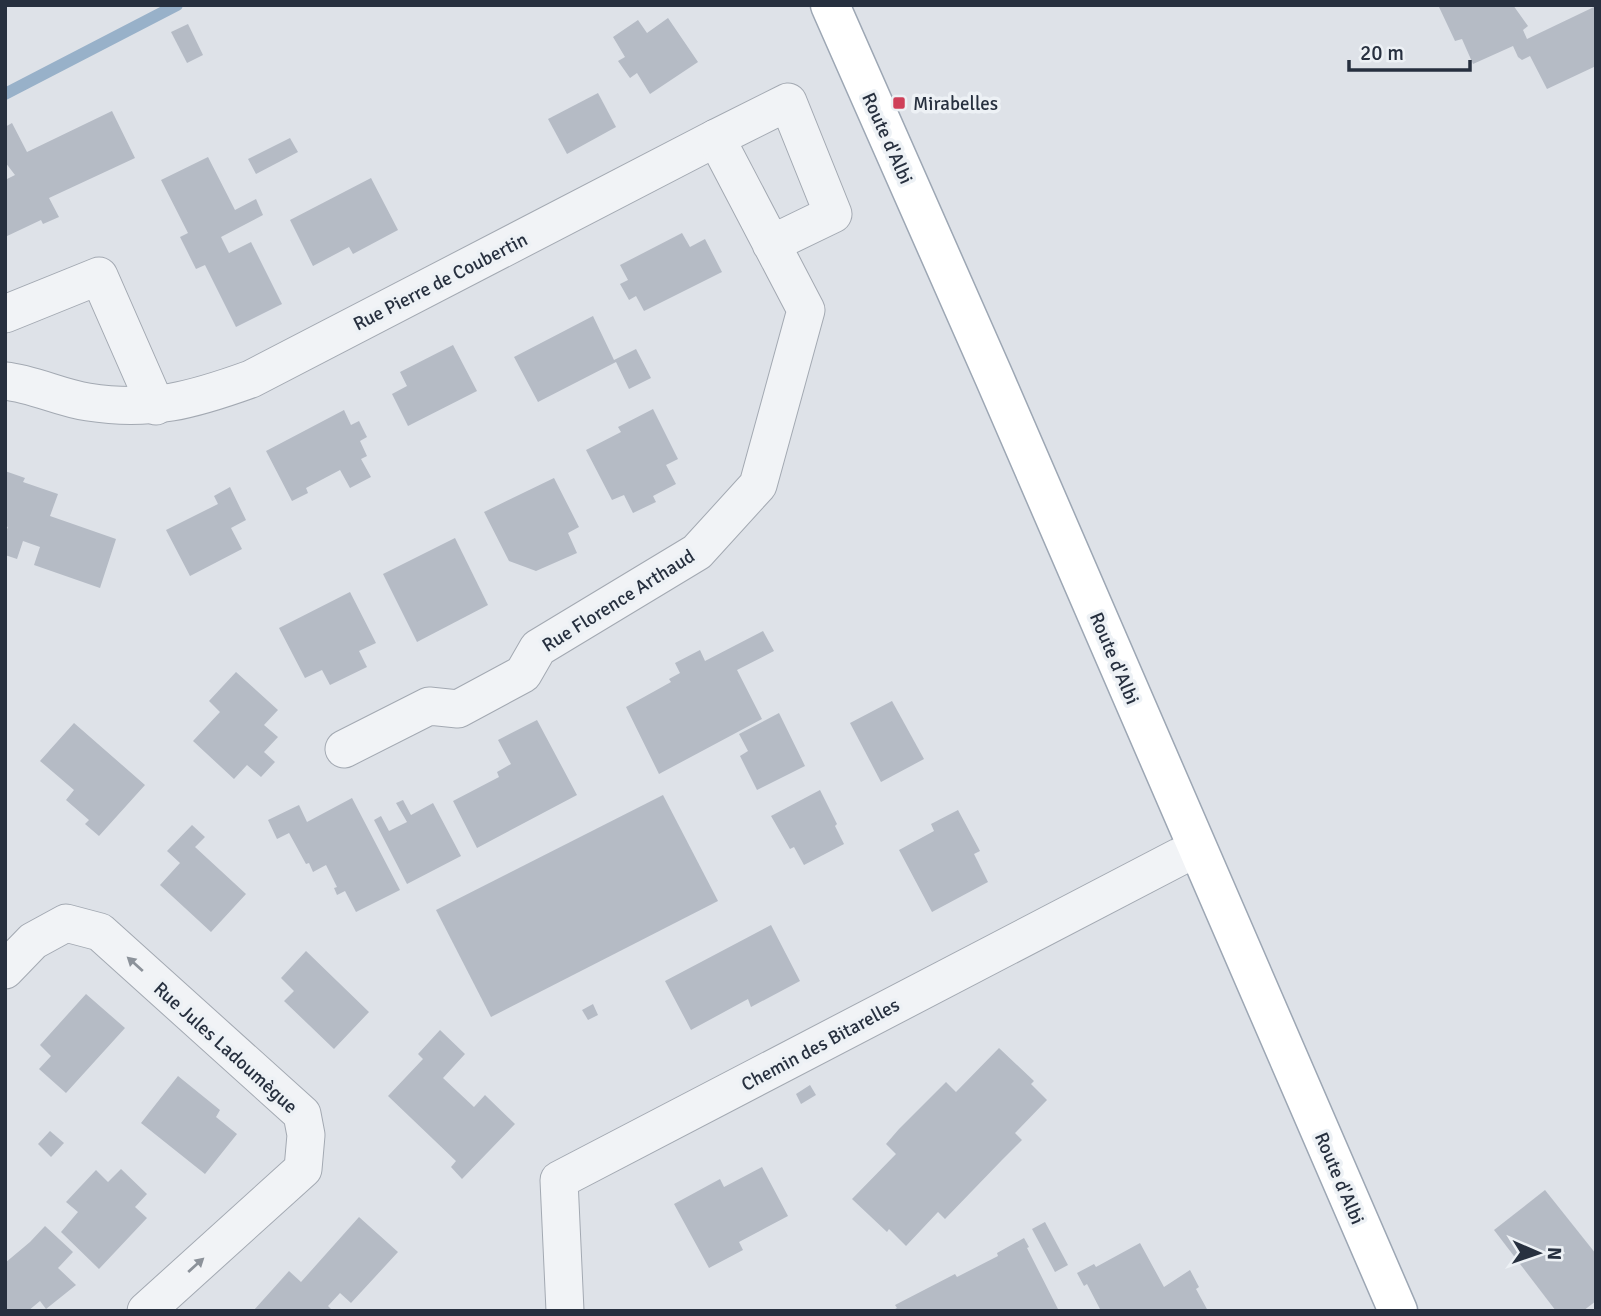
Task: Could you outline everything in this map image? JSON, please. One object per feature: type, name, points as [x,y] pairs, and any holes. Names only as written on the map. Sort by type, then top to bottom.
[{"type":"main road","name":"Route d'Albi","points":[[830,5],[1398,1311]]},
{"type":"street","name":"Rue Pierre de Coubertin","points":[[5,380],[88,402],[156,406],[201,397],[251,379],[788,102],[832,214],[771,244]]},
{"type":"street","points":[[716,138],[771,244]]},
{"type":"street","name":"Rue Florence Arthaud","points":[[344,749],[429,706],[458,709],[523,674],[538,648],[696,552],[758,485],[806,310],[771,244]]},
{"type":"street","points":[[5,314],[99,276],[156,406]]},
{"type":"street","name":"Chemin des Bitarelles","points":[[565,1311],[559,1180],[1141,876],[1198,850]]},
{"type":"street","name":"Rue Jules Ladoumègue","points":[[5,970],[33,941],[66,923],[100,932],[302,1114],[306,1135],[303,1169],[146,1311]]},
{"type":"building","points":[[1513,5],[1528,26],[1523,30],[1527,39],[1596,6],[1596,66],[1547,89],[1530,56],[1522,60],[1513,46],[1473,64],[1462,39],[1455,41],[1439,7]]},
{"type":"building","points":[[668,18],[698,62],[650,94],[637,73],[630,78],[618,61],[625,57],[613,37],[638,20],[647,33]]},
{"type":"building","points":[[188,24],[203,55],[187,63],[171,32]]},
{"type":"building","points":[[598,93],[616,127],[567,154],[548,119]]},
{"type":"building","points":[[112,111],[135,158],[49,198],[59,217],[43,224],[41,220],[5,237],[5,180],[15,175],[5,162],[5,127],[12,123],[27,152]]},
{"type":"building","points":[[290,138],[298,152],[256,174],[248,159]]},
{"type":"building","points":[[208,157],[235,210],[256,199],[263,215],[221,237],[229,253],[251,242],[282,304],[236,327],[205,265],[196,269],[180,237],[188,233],[161,180]]},
{"type":"building","points":[[371,178],[398,230],[353,254],[349,247],[313,266],[290,220]]},
{"type":"building","points":[[682,233],[690,247],[705,239],[722,272],[644,311],[636,296],[629,300],[620,284],[628,280],[620,265]]},
{"type":"building","points":[[593,316],[614,360],[636,349],[651,378],[629,389],[616,362],[538,402],[514,357]]},
{"type":"building","points":[[453,345],[477,391],[408,426],[392,394],[407,386],[400,372]]},
{"type":"building","points":[[653,409],[678,459],[666,465],[676,484],[653,496],[656,502],[633,513],[624,495],[612,500],[586,450],[621,432],[618,427]]},
{"type":"building","points":[[344,410],[351,425],[359,421],[367,437],[360,441],[367,456],[361,459],[371,477],[350,488],[340,470],[306,488],[308,493],[292,501],[266,451]]},
{"type":"building","points":[[5,471],[25,478],[23,482],[58,494],[50,516],[116,539],[100,588],[34,565],[40,547],[23,541],[17,559],[5,555],[5,534],[8,527],[5,526]]},
{"type":"building","points":[[554,478],[579,527],[568,533],[577,553],[536,571],[509,561],[484,512]]},
{"type":"building","points":[[230,487],[246,520],[231,528],[242,549],[190,576],[166,530],[218,504],[214,496]]},
{"type":"building","points":[[455,538],[488,605],[417,642],[383,574]]},
{"type":"building","points":[[350,592],[376,643],[359,651],[367,667],[330,685],[322,670],[305,678],[279,628]]},
{"type":"building","points":[[763,631],[774,651],[737,670],[762,719],[659,774],[626,707],[671,682],[669,679],[680,673],[675,663],[700,650],[705,661]]},
{"type":"building","points":[[236,672],[278,710],[264,725],[278,737],[264,752],[275,762],[261,777],[247,765],[234,779],[193,741],[220,712],[209,701]]},
{"type":"building","points":[[892,701],[924,759],[881,782],[850,723]]},
{"type":"building","points":[[779,713],[805,766],[757,790],[740,756],[748,751],[739,734]]},
{"type":"building","points":[[537,720],[577,795],[477,848],[453,801],[499,777],[497,772],[511,764],[498,740]]},
{"type":"building","points":[[74,723],[145,785],[99,836],[85,824],[89,820],[66,800],[74,790],[40,761]]},
{"type":"building","points":[[820,790],[844,844],[804,865],[794,847],[790,849],[771,816]]},
{"type":"building","points":[[663,795],[718,901],[491,1017],[436,910]]},
{"type":"building","points":[[352,798],[400,890],[356,912],[345,891],[337,895],[334,888],[337,887],[326,865],[313,872],[289,833],[277,839],[268,820],[299,805],[307,822]]},
{"type":"building","points":[[403,800],[411,815],[433,803],[461,856],[407,884],[374,820],[381,816],[389,831],[407,822],[396,803]]},
{"type":"building","points":[[958,810],[980,851],[974,854],[988,882],[932,912],[899,850],[934,831],[931,824]]},
{"type":"building","points":[[192,825],[205,837],[195,847],[246,894],[211,932],[160,885],[180,863],[167,851]]},
{"type":"building","points":[[771,925],[800,981],[751,1007],[748,999],[691,1030],[665,981]]},
{"type":"building","points":[[306,951],[369,1012],[334,1049],[284,1001],[294,991],[281,978]]},
{"type":"building","points":[[86,994],[125,1028],[66,1093],[39,1069],[51,1056],[40,1045]]},
{"type":"building","points":[[593,1004],[598,1015],[588,1020],[582,1010]]},
{"type":"building","points":[[440,1030],[465,1054],[443,1078],[474,1107],[485,1095],[515,1124],[462,1179],[451,1167],[456,1161],[388,1096],[423,1059],[418,1054]]},
{"type":"building","points":[[999,1048],[1034,1081],[1031,1084],[1047,1100],[1015,1133],[1022,1140],[945,1219],[938,1212],[906,1246],[852,1199],[896,1154],[886,1144],[899,1129],[946,1082],[956,1092]]},
{"type":"building","points":[[178,1076],[220,1110],[216,1117],[237,1134],[205,1174],[141,1123]]},
{"type":"building","points":[[810,1085],[816,1095],[801,1104],[796,1094]]},
{"type":"building","points":[[50,1131],[64,1143],[51,1157],[38,1144]]},
{"type":"building","points":[[762,1167],[788,1216],[739,1242],[743,1250],[709,1268],[674,1204],[720,1179],[724,1187]]},
{"type":"building","points":[[121,1169],[147,1194],[135,1207],[147,1218],[99,1269],[61,1232],[78,1212],[66,1202],[96,1170],[108,1182]]},
{"type":"building","points":[[1545,1190],[1596,1254],[1596,1301],[1583,1311],[1556,1311],[1494,1230]]},
{"type":"building","points":[[359,1217],[398,1252],[351,1303],[340,1293],[328,1306],[333,1311],[253,1311],[289,1271],[301,1282]]},
{"type":"building","points":[[1045,1222],[1068,1265],[1055,1272],[1032,1229]]},
{"type":"building","points":[[45,1226],[73,1252],[58,1268],[76,1285],[46,1309],[40,1301],[28,1311],[5,1311],[5,1263]]},
{"type":"building","points":[[1024,1238],[1059,1311],[891,1311],[897,1308],[895,1305],[955,1274],[957,1277],[998,1256],[997,1253]]},
{"type":"building","points":[[1140,1243],[1164,1287],[1190,1270],[1199,1287],[1196,1289],[1208,1311],[1101,1311],[1087,1284],[1084,1286],[1077,1273],[1094,1264],[1096,1267]]},
{"type":"waterway","points":[[5,94],[177,5]]},
{"type":"place","name":"Mirabelles","points":[[899,103]]}]
